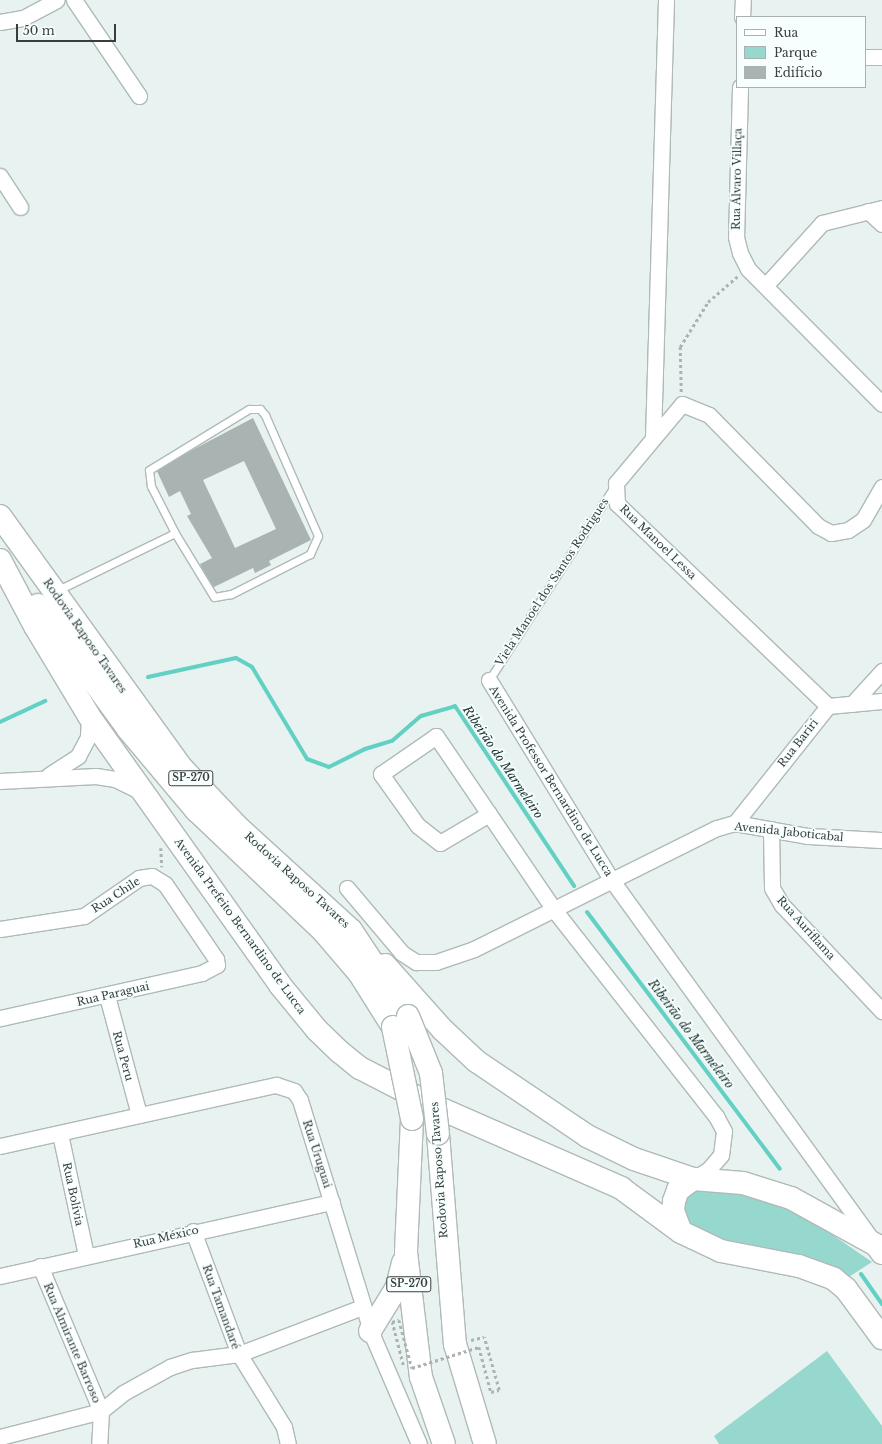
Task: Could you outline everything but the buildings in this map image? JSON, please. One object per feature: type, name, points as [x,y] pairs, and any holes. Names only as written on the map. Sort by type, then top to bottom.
[{"type":"highway","name":"Rodovia Raposo Tavares","points":[[0,516],[182,768],[237,826],[351,930],[431,1073],[438,1134],[455,1344],[485,1444]]},
{"type":"highway","name":"Rodovia Raposo Tavares","points":[[0,549],[128,729],[201,815],[324,932],[401,1021],[412,1119],[406,1252],[421,1377],[444,1444]]},
{"type":"highway","name":"Avenida Prefeito Bernardino de Lucca","points":[[0,560],[34,626],[89,716],[280,985],[317,1030],[340,1052],[360,1068],[430,1104],[621,1188],[681,1232],[721,1251],[799,1266],[834,1279],[846,1289],[882,1338]]},
{"type":"highway","points":[[351,930],[443,1030],[476,1061],[587,1136],[634,1159],[693,1179],[743,1183],[790,1198],[879,1249]]},
{"type":"highway","points":[[681,1232],[673,1210],[674,1201],[678,1190],[693,1179]]},
{"type":"highway","points":[[370,1331],[397,1287],[406,1252]]},
{"type":"street","points":[[0,22],[23,18],[57,0]]},
{"type":"street","points":[[74,0],[138,96]]},
{"type":"street","points":[[653,438],[666,0]]},
{"type":"street","points":[[742,16],[743,0]]},
{"type":"street","points":[[866,57],[882,57]]},
{"type":"street","name":"Rua Álvaro Villaça","points":[[740,88],[736,236],[748,269],[766,285]]},
{"type":"street","points":[[0,176],[20,207]]},
{"type":"street","points":[[882,224],[875,209],[822,222],[766,285],[882,404]]},
{"type":"street","points":[[616,483],[682,404],[709,415],[818,526],[831,533],[848,530],[863,520],[882,487]]},
{"type":"street","name":"Rua Manoel Lessa","points":[[616,483],[617,504],[828,706]]},
{"type":"street","points":[[852,704],[882,671]]},
{"type":"street","name":"Avenida Professor Bernardino de Lucca","points":[[489,680],[613,882],[879,1249]]},
{"type":"street","points":[[828,706],[882,701]]},
{"type":"street","name":"Rua Bariri","points":[[735,823],[828,706]]},
{"type":"street","points":[[48,776],[78,756],[88,737],[89,716]]},
{"type":"street","points":[[489,814],[440,843],[418,826],[381,774],[436,736],[555,911],[724,1131],[721,1155],[708,1170],[693,1179]]},
{"type":"street","points":[[0,781],[48,776],[96,776],[115,779],[143,792]]},
{"type":"street","name":"Avenida Jaboticabal","points":[[555,911],[613,882],[698,836],[735,823],[807,836],[881,841]]},
{"type":"street","name":"Rua Auriflama","points":[[771,829],[769,868],[776,894],[882,1011]]},
{"type":"street","name":"Rua Chile","points":[[0,929],[68,921],[84,916],[139,878],[152,876],[163,882]]},
{"type":"street","name":"Rua Paraguai","points":[[0,1018],[107,996],[213,970],[216,959],[163,882]]},
{"type":"street","points":[[347,888],[402,954],[416,962],[436,962],[474,949],[555,911]]},
{"type":"street","name":"Rua Peru","points":[[107,996],[139,1115]]},
{"type":"street","name":"Rua Uruguai","points":[[0,1146],[60,1134],[276,1085],[288,1087],[300,1100],[370,1331],[420,1444]]},
{"type":"street","name":"Rua Bolívia","points":[[60,1134],[86,1255]]},
{"type":"street","name":"Rua México","points":[[0,1276],[193,1231],[332,1202]]},
{"type":"street","name":"Rua Tamandaré","points":[[193,1231],[238,1354],[284,1427],[288,1444]]},
{"type":"street","name":"Rua Almirante Barroso","points":[[40,1266],[101,1411],[99,1444]]},
{"type":"street","points":[[0,1437],[101,1411],[123,1393],[170,1367],[192,1360],[238,1354],[362,1307]]},
{"type":"lane","points":[[249,409],[260,409],[317,528],[316,544],[310,554],[231,594],[214,597],[175,533],[151,486],[152,465],[249,409]]},
{"type":"lane","name":"Viela Manoel dos Santos Rodrigues","points":[[489,680],[616,483]]},
{"type":"lane","points":[[54,592],[175,533]]},
{"type":"path","points":[[682,404],[680,347],[708,302],[748,269]]},
{"type":"path","points":[[156,841],[161,847],[163,882]]},
{"type":"path","points":[[403,1365],[392,1322],[399,1320],[412,1368],[479,1347],[491,1392],[498,1390],[484,1337]]},
{"type":"green space","points":[[692,1190],[736,1190],[798,1211],[872,1262],[841,1282],[749,1250],[681,1223],[678,1195]]},
{"type":"green space","points":[[827,1351],[882,1426],[882,1444],[719,1444],[714,1436]]},
{"type":"waterway","name":"Ribeirão do Marmeleiro","points":[[148,677],[236,658],[252,667],[307,759],[329,767],[365,749],[392,741],[421,716],[455,706],[574,886]]},
{"type":"waterway","name":"Ribeirão do Marmeleiro","points":[[0,722],[45,701]]},
{"type":"waterway","name":"Ribeirão do Marmeleiro","points":[[587,912],[780,1169]]},
{"type":"waterway","name":"Ribeirão do Marmeleiro","points":[[861,1274],[882,1304]]}]
